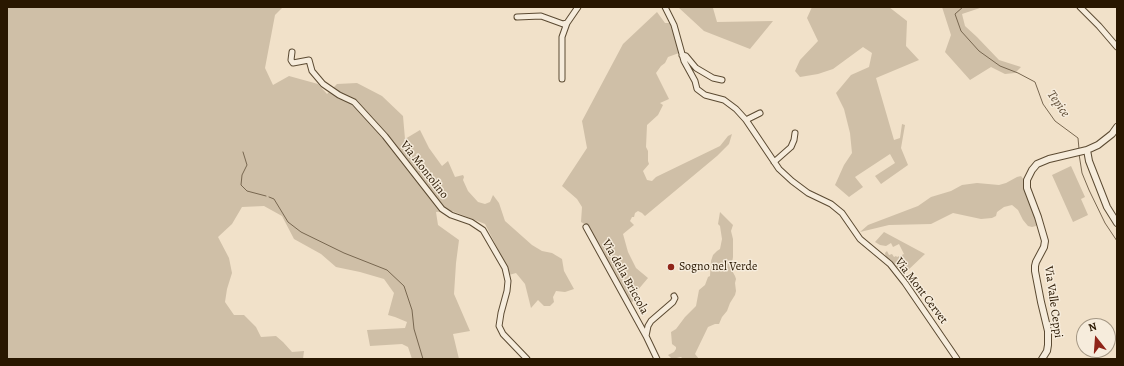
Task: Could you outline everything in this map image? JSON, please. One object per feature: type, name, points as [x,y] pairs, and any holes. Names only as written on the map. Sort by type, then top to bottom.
[{"type":"street","points":[[562,79],[562,37],[568,23],[578,7]]},
{"type":"street","name":"Via Mont Cervet","points":[[665,7],[674,25],[684,61],[695,81],[697,88],[706,95],[724,100],[736,109],[746,120],[779,169],[808,193],[831,204],[842,213],[860,239],[890,264],[905,282],[957,359]]},
{"type":"street","points":[[1080,7],[1117,47]]},
{"type":"street","points":[[517,17],[541,16],[563,24],[568,23]]},
{"type":"street","name":"Via Montolino","points":[[292,52],[291,60],[293,63],[308,60],[312,71],[322,84],[339,96],[354,102],[385,136],[442,209],[451,215],[471,222],[483,230],[505,268],[508,281],[499,326],[503,334],[527,359]]},
{"type":"street","points":[[682,55],[686,56],[696,68],[714,78],[722,80]]},
{"type":"street","points":[[746,120],[760,113]]},
{"type":"street","points":[[1117,127],[1112,134],[1086,151],[1107,207],[1117,223]]},
{"type":"street","points":[[774,162],[791,147],[795,133]]},
{"type":"street","name":"Via Valle Ceppi","points":[[1042,359],[1047,351],[1048,331],[1035,266],[1044,247],[1045,241],[1027,188],[1026,180],[1037,164],[1044,160],[1086,151]]},
{"type":"street","name":"Via della Briccola","points":[[586,227],[646,336],[657,359]]},
{"type":"street","points":[[646,336],[648,326],[651,321],[673,302],[675,298],[674,296]]},
{"type":"shaded area","points":[[7,7],[283,7],[275,15],[265,68],[273,85],[289,76],[318,84],[327,94],[337,84],[357,83],[382,96],[403,116],[405,139],[420,130],[429,148],[442,166],[448,161],[455,177],[463,175],[463,180],[468,191],[478,202],[485,204],[490,202],[493,195],[499,203],[505,221],[532,245],[542,251],[552,253],[562,259],[564,271],[574,289],[565,292],[556,291],[553,297],[554,302],[550,306],[544,306],[538,300],[531,308],[525,284],[516,273],[509,275],[503,259],[485,224],[452,211],[436,212],[438,225],[459,240],[454,294],[470,331],[453,334],[459,359],[412,359],[408,347],[402,344],[370,346],[367,330],[405,328],[407,322],[388,315],[394,293],[384,279],[336,267],[321,254],[294,239],[282,216],[264,206],[242,207],[232,224],[218,237],[229,258],[232,273],[225,302],[234,315],[244,315],[256,327],[261,337],[276,336],[292,352],[304,351],[303,359],[7,359]]},
{"type":"shaded area","points":[[678,7],[720,7],[713,8],[717,22],[773,21],[750,49],[704,31]]},
{"type":"shaded area","points":[[812,7],[889,7],[907,21],[906,46],[919,60],[876,78],[894,140],[900,138],[902,124],[905,125],[901,148],[908,165],[881,184],[875,176],[895,163],[890,154],[855,177],[863,187],[849,197],[835,185],[844,165],[852,153],[850,133],[844,109],[836,93],[851,75],[869,67],[872,53],[863,47],[833,69],[818,74],[800,77],[795,71],[800,60],[818,41],[807,18]]},
{"type":"shaded area","points":[[942,7],[981,7],[962,14],[965,26],[999,60],[1021,67],[1015,73],[1005,74],[991,67],[970,80],[945,52],[951,35]]},
{"type":"shaded area","points":[[657,12],[665,23],[670,23],[679,53],[668,57],[656,73],[669,99],[660,103],[663,105],[658,115],[647,125],[646,147],[648,151],[649,164],[643,171],[647,180],[652,181],[656,177],[720,146],[728,136],[732,134],[729,144],[717,156],[645,216],[638,211],[635,213],[634,217],[632,217],[630,221],[634,225],[623,234],[628,252],[636,268],[648,278],[637,291],[639,296],[631,303],[595,238],[586,225],[581,222],[582,207],[577,199],[562,186],[587,148],[582,121],[623,44]]},
{"type":"shaded area","points":[[1071,166],[1085,197],[1081,199],[1088,215],[1073,222],[1052,175]]},
{"type":"shaded area","points":[[1021,176],[1024,180],[1024,184],[1038,224],[1036,226],[1028,226],[1018,210],[1012,205],[1004,207],[997,212],[996,216],[992,218],[981,219],[953,213],[931,224],[889,225],[860,232],[868,225],[918,206],[931,197],[951,191],[962,185],[977,183],[999,185]]},
{"type":"shaded area","points":[[720,212],[733,225],[731,231],[733,239],[733,257],[731,269],[736,279],[735,295],[719,324],[708,327],[695,354],[699,359],[683,359],[681,357],[672,359],[668,355],[674,352],[676,347],[672,344],[671,332],[676,329],[696,306],[699,290],[705,285],[708,277],[710,276],[713,255],[720,249],[722,239],[720,226],[718,224]]},
{"type":"shaded area","points":[[884,232],[925,254],[905,273],[886,259],[885,253],[887,251],[889,255],[892,254],[894,257],[904,254],[899,244],[893,247],[891,243],[886,246],[875,242]]},
{"type":"waterway","name":"Tepice","points":[[963,7],[955,14],[961,31],[979,51],[1000,66],[1035,82],[1043,104],[1055,121],[1078,138],[1079,149]]},
{"type":"waterway","points":[[243,152],[247,165],[242,175],[241,185],[247,191],[266,196]]},
{"type":"waterway","name":"Tepice","points":[[1079,154],[1082,173],[1089,190],[1105,223],[1117,241]]},
{"type":"waterway","points":[[269,197],[274,199],[288,222],[301,232],[344,253],[387,270],[404,286],[412,310],[414,329],[423,359]]},
{"type":"place","name":"Sogno nel Verde","points":[[671,267]]}]
